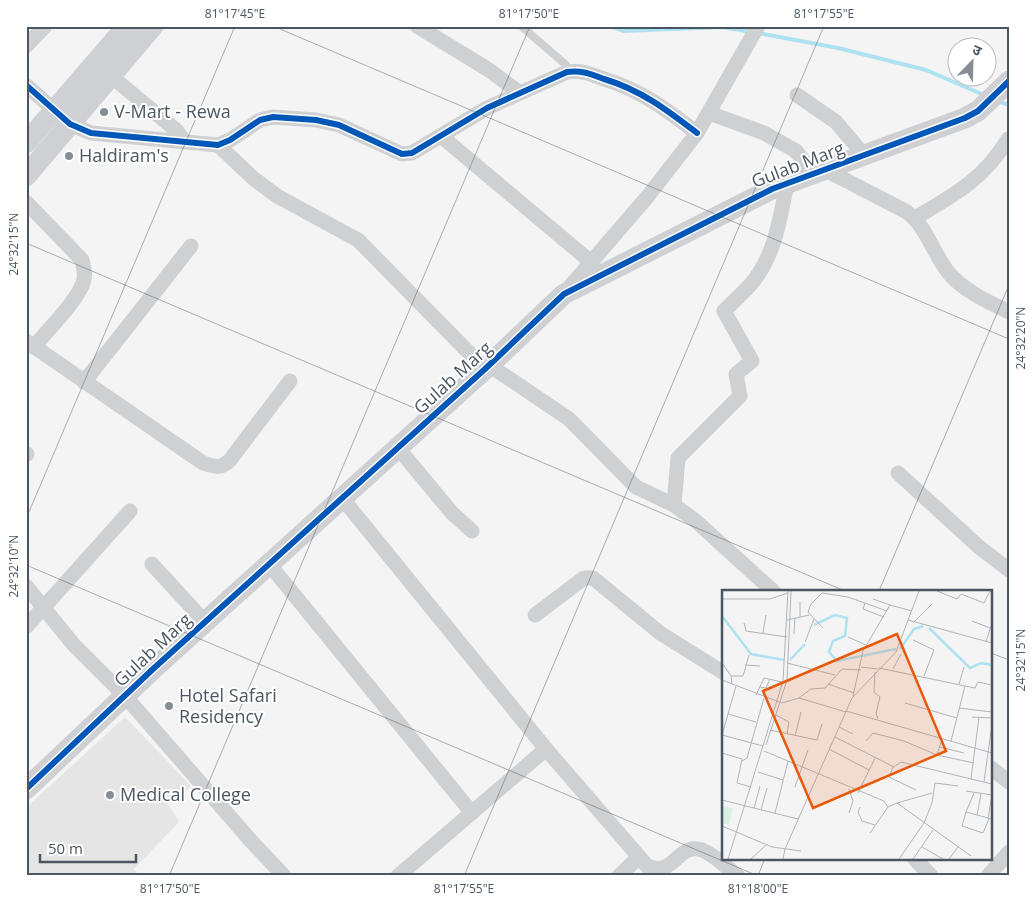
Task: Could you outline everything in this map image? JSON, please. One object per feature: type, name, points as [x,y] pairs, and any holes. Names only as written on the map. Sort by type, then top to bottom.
[{"type":"street","points":[[26,46],[45,26]]},
{"type":"street","points":[[26,143],[127,26]]},
{"type":"street","points":[[26,176],[153,26]]},
{"type":"street","points":[[417,26],[489,70],[520,93]]},
{"type":"street","points":[[564,294],[648,196],[697,133],[758,26]]},
{"type":"street","points":[[26,85],[53,111],[70,124],[92,133],[218,145],[230,140],[260,120],[273,118],[316,120],[338,125],[402,154],[412,153],[520,93],[571,72],[585,72],[642,93],[697,133]]},
{"type":"street","points":[[111,76],[177,131],[184,141]]},
{"type":"street","name":"Gulab Marg","points":[[26,789],[205,622],[487,367],[564,294],[787,184],[964,118],[978,111],[1004,86]]},
{"type":"street","points":[[798,96],[836,122],[864,155]]},
{"type":"street","points":[[708,113],[764,133],[796,151],[820,172],[907,212],[915,218],[949,273],[967,288],[1009,312]]},
{"type":"street","points":[[441,136],[591,262]]},
{"type":"street","points":[[915,218],[964,188],[995,160],[1008,139]]},
{"type":"street","points":[[218,145],[253,178],[277,196],[358,240],[487,367],[569,419],[636,487],[674,506],[697,522],[772,590]]},
{"type":"street","points":[[674,506],[678,458],[740,396],[736,374],[752,361],[724,311],[752,283],[765,263],[778,229],[787,184]]},
{"type":"street","points":[[26,202],[82,260],[85,273],[84,283],[75,297],[30,344],[203,463],[216,467],[224,466],[290,381]]},
{"type":"street","points":[[84,382],[191,246]]},
{"type":"street","points":[[398,448],[452,513],[472,530]]},
{"type":"street","points":[[898,474],[979,547],[1009,570]]},
{"type":"street","points":[[342,498],[546,750],[646,866],[656,870],[667,867],[686,850],[697,849],[705,851],[738,876]]},
{"type":"street","points":[[26,627],[130,511]]},
{"type":"street","points":[[152,564],[205,622]]},
{"type":"street","points":[[269,564],[472,813]]},
{"type":"street","points":[[535,615],[584,578],[593,578],[660,633],[722,672]]},
{"type":"street","points":[[26,586],[73,644],[125,696],[251,841],[284,876]]},
{"type":"street","points":[[398,876],[546,750]]},
{"type":"street","points":[[992,769],[1009,782]]},
{"type":"street","points":[[619,876],[639,857]]},
{"type":"street","points":[[988,876],[1006,859]]},
{"type":"street","points":[[916,860],[931,876]]},
{"type":"lane","points":[[521,26],[566,64],[571,72]]},
{"type":"shaded area","name":"Medical College","points":[[125,717],[191,786],[168,804],[179,822],[134,869],[139,876],[26,876],[26,808]]},
{"type":"waterway","points":[[610,26],[623,31],[723,27],[751,32]]},
{"type":"waterway","points":[[758,33],[838,48],[926,70],[984,95]]},
{"type":"waterway","points":[[997,101],[1005,104],[1009,103]]},
{"type":"cycle path","points":[[26,85],[70,124],[91,133],[218,145],[230,140],[260,120],[273,117],[316,120],[339,125],[402,154],[412,153],[487,108],[567,72],[581,72],[642,95],[697,133]]},
{"type":"cycle path","points":[[26,789],[153,669],[485,369],[564,294],[772,189],[965,118],[978,111],[1009,81]]},
{"type":"place","name":"V-Mart - Rewa","points":[[104,112]]},
{"type":"place","name":"Haldiram's","points":[[69,156]]},
{"type":"place","name":"Hotel Safari Residency","points":[[169,706]]},
{"type":"place","name":"Medical College","points":[[110,795]]}]
